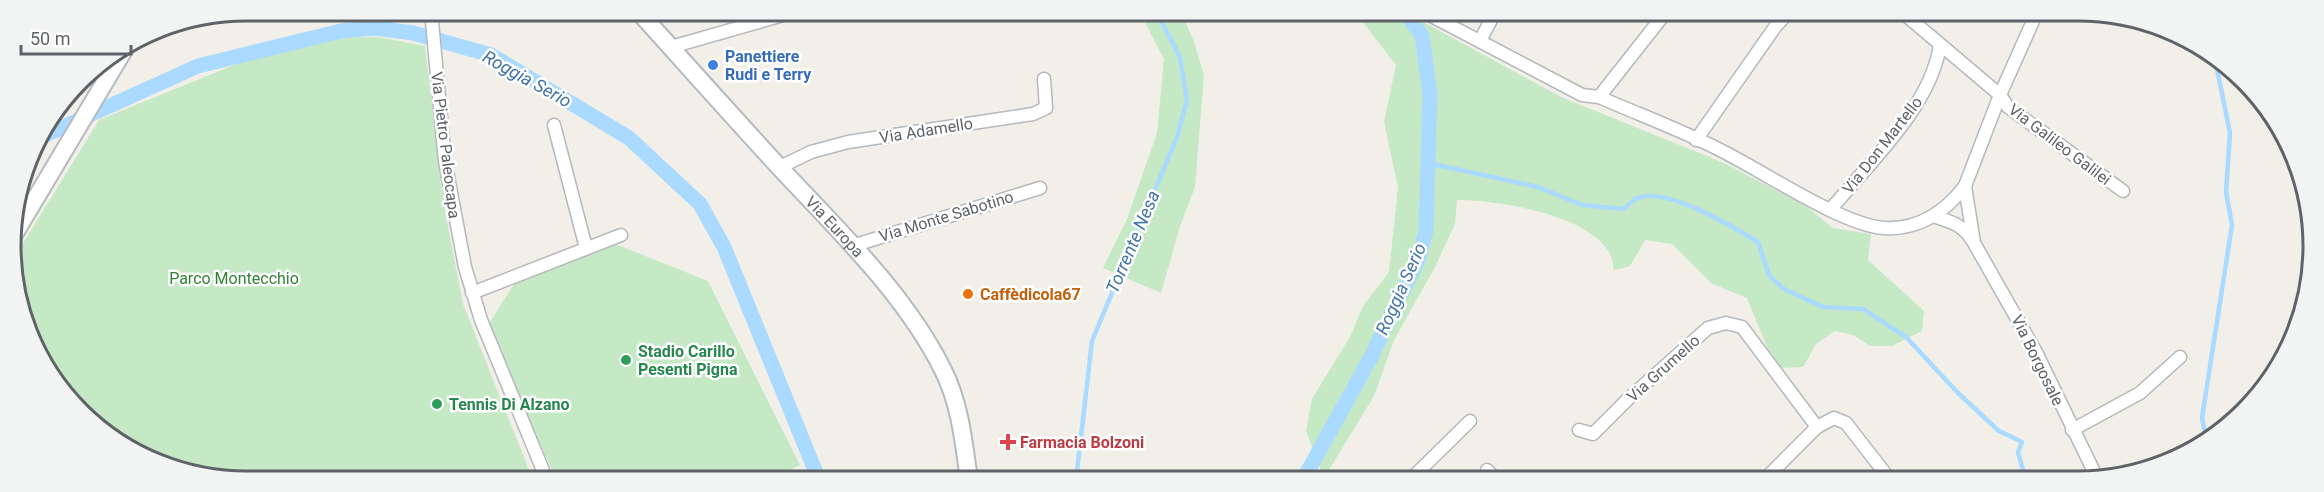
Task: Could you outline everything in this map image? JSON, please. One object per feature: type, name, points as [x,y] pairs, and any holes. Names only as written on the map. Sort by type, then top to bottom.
[{"type":"street","name":"Via Pietro Paleocapa","points":[[431,21],[448,183],[472,293],[506,384],[544,471]]},
{"type":"street","name":"Via Europa","points":[[647,21],[891,291],[944,371],[961,425],[968,471]]},
{"type":"street","points":[[671,48],[763,21]]},
{"type":"street","points":[[1441,21],[1582,96],[1599,97],[1722,150],[1851,220],[1884,228],[1920,222],[1934,216],[1947,207],[1965,186],[2000,95],[2033,21]]},
{"type":"street","points":[[1480,41],[1490,21]]},
{"type":"street","points":[[1599,97],[1659,21]]},
{"type":"street","points":[[1696,140],[1781,21]]},
{"type":"street","points":[[1912,21],[2000,95]]},
{"type":"street","name":"Via Don Martello","points":[[1831,209],[1919,99],[1937,67],[1940,45]]},
{"type":"street","points":[[23,220],[117,62]]},
{"type":"street","name":"Via Adamello","points":[[780,167],[811,152],[848,142],[1033,114],[1046,108],[1048,98],[1044,79]]},
{"type":"street","name":"Via Galileo Galilei","points":[[2000,95],[2008,107],[2123,191]]},
{"type":"street","points":[[554,125],[586,248]]},
{"type":"street","name":"Via Borgosale","points":[[1965,186],[1974,243]]},
{"type":"street","name":"Via Monte Sabotino","points":[[852,246],[1040,188]]},
{"type":"street","name":"Via Borgosale","points":[[1934,216],[1954,222],[1965,229],[1974,243],[2032,345],[2093,471]]},
{"type":"street","points":[[472,293],[621,234]]},
{"type":"street","name":"Via Grumello","points":[[1579,430],[1593,434],[1628,399],[1708,328],[1726,323],[1742,327],[1817,427]]},
{"type":"street","points":[[2072,430],[2140,393],[2180,357]]},
{"type":"street","points":[[1773,471],[1817,427],[1834,418],[1846,423],[1883,471]]},
{"type":"street","points":[[1419,471],[1470,421]]},
{"type":"green space","points":[[1144,21],[1185,21],[1204,75],[1195,187],[1180,226],[1161,293],[1103,268],[1127,219],[1157,133],[1164,59]]},
{"type":"green space","points":[[1362,21],[1422,21],[1561,97],[1724,163],[1806,206],[1833,228],[1871,234],[1868,260],[1924,311],[1922,331],[1892,346],[1870,346],[1853,335],[1835,331],[1816,344],[1803,367],[1781,368],[1767,347],[1747,298],[1711,283],[1672,244],[1645,240],[1630,266],[1614,270],[1609,252],[1598,239],[1582,228],[1562,219],[1517,206],[1457,200],[1455,224],[1435,267],[1394,340],[1374,396],[1328,471],[1321,471],[1306,431],[1312,399],[1351,335],[1363,306],[1389,272],[1398,187],[1384,122],[1396,65]]},
{"type":"green space","name":"Parco Montecchio","points":[[378,37],[425,46],[445,211],[463,304],[529,471],[231,471],[202,467],[146,448],[109,425],[67,383],[44,346],[25,290],[21,247],[99,120],[234,65],[322,38]]},
{"type":"green space","name":"Stadio Carillo Pesenti Pigna","points":[[615,244],[708,281],[800,465],[788,471],[553,471],[518,397],[490,322],[514,284]]},
{"type":"waterway","name":"Torrente Nesa","points":[[1077,471],[1092,341],[1177,137],[1187,100],[1180,57],[1161,21]]},
{"type":"waterway","name":"Roggia Serio","points":[[1308,471],[1371,357],[1419,258],[1426,230],[1430,94],[1422,36],[1411,21]]},
{"type":"waterway","name":"Roggia Serio","points":[[51,132],[198,66],[341,31],[375,28],[413,33],[491,55],[629,138],[700,204],[724,247],[815,471]]},
{"type":"waterway","points":[[2205,432],[2202,418],[2232,225],[2226,192],[2230,133],[2217,69]]},
{"type":"waterway","points":[[1428,163],[1538,187],[1582,205],[1624,209],[1635,199],[1647,196],[1663,197],[1698,209],[1758,242],[1769,275],[1784,289],[1823,307],[1863,309],[1906,337],[1958,393],[1999,431],[2022,442],[2018,452],[2023,471]]},
{"type":"place","name":"Panettiere Rudi e Terry","points":[[713,65]]},
{"type":"place","name":"Caffèdicola67","points":[[968,294]]},
{"type":"place","name":"Stadio Carillo Pesenti Pigna","points":[[626,360]]},
{"type":"place","name":"Tennis Di Alzano","points":[[437,404]]},
{"type":"place","name":"Farmacia Bolzoni","points":[[1008,442]]}]
